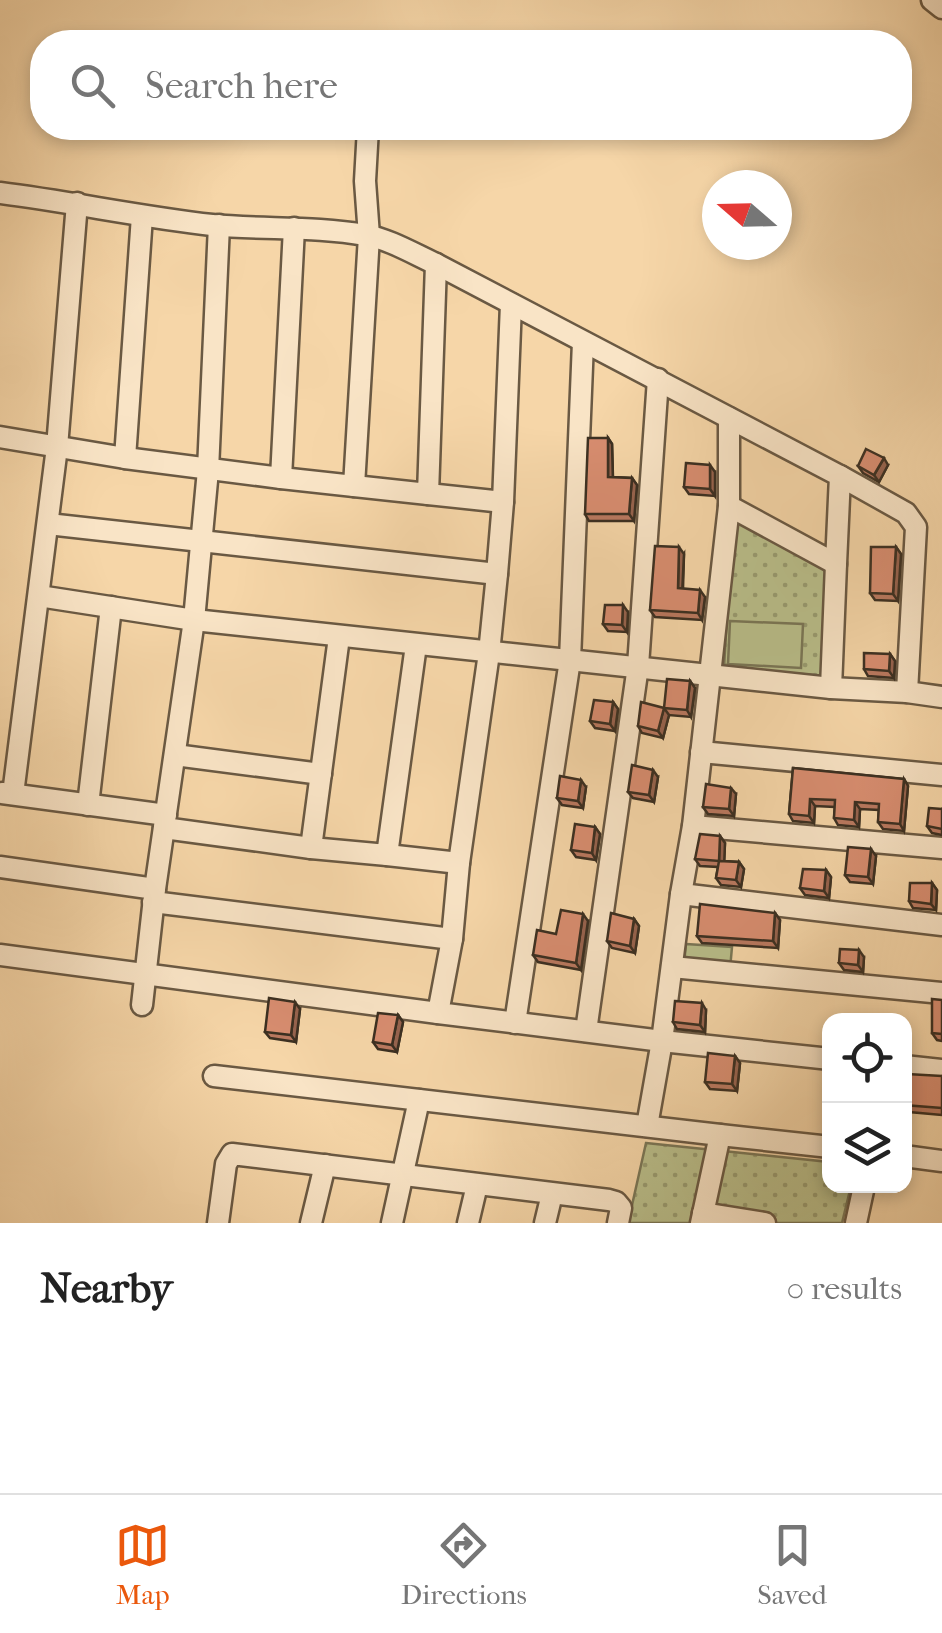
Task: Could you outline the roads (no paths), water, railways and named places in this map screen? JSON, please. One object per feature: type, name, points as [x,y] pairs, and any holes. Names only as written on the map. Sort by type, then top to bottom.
[{"type":"street","points":[[932,0],[942,8]]},
{"type":"street","points":[[354,486],[369,236],[365,181],[367,140]]},
{"type":"street","points":[[0,194],[219,225],[369,236],[436,264],[840,476],[906,513],[916,528],[907,692]]},
{"type":"street","points":[[76,203],[48,524],[6,793],[311,848],[459,863]]},
{"type":"street","points":[[125,458],[142,216]]},
{"type":"street","points":[[142,1005],[194,620],[208,470],[219,225]]},
{"type":"street","points":[[281,478],[294,228]]},
{"type":"street","points":[[428,494],[436,264]]},
{"type":"street","points":[[438,1013],[452,939],[489,653],[503,502],[511,304]]},
{"type":"street","points":[[515,1023],[570,660],[583,342]]},
{"type":"street","points":[[586,1031],[638,666],[658,380]]},
{"type":"street","points":[[647,1126],[662,1041],[710,675],[729,506],[729,418]]},
{"type":"street","points":[[0,436],[208,470],[503,502]]},
{"type":"street","points":[[831,688],[840,476]]},
{"type":"street","points":[[729,506],[836,564]]},
{"type":"street","points":[[48,524],[497,574]]},
{"type":"street","points":[[39,596],[194,620],[416,645],[942,697]]},
{"type":"street","points":[[88,805],[111,606]]},
{"type":"street","points":[[311,848],[339,636]]},
{"type":"street","points":[[388,856],[416,645]]},
{"type":"street","points":[[701,752],[942,775]]},
{"type":"street","points":[[175,755],[321,774]]},
{"type":"street","points":[[692,826],[942,848]]},
{"type":"street","points":[[0,867],[154,895],[452,939]]},
{"type":"street","points":[[681,894],[942,926]]},
{"type":"street","points":[[0,955],[515,1023],[822,1058]]},
{"type":"street","points":[[672,967],[942,993]]},
{"type":"street","points":[[912,1067],[942,1070]]},
{"type":"street","points":[[214,1076],[822,1146]]},
{"type":"street","points":[[392,1223],[419,1100]]},
{"type":"street","points":[[720,1134],[702,1218],[765,1223]]},
{"type":"street","points":[[218,1223],[226,1164],[232,1154],[616,1202],[620,1208],[618,1223]]},
{"type":"street","points":[[912,1157],[942,1161]]},
{"type":"street","points":[[311,1223],[325,1165]]},
{"type":"street","points":[[468,1223],[477,1184]]},
{"type":"street","points":[[856,1223],[862,1193]]},
{"type":"street","points":[[545,1223],[552,1194]]}]
